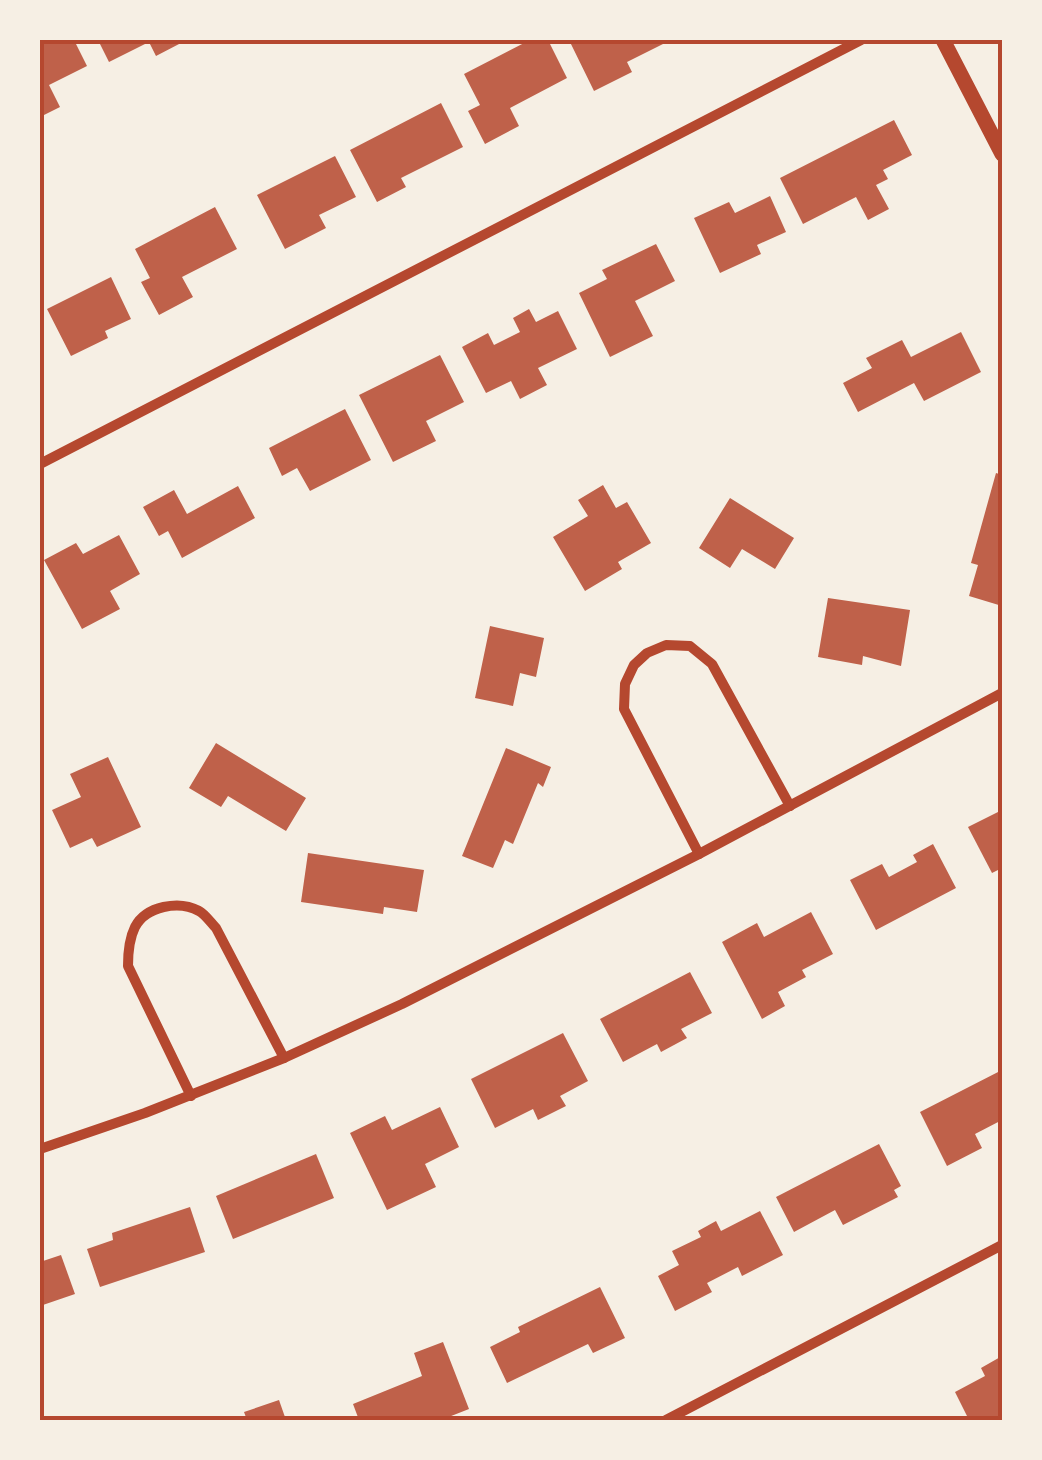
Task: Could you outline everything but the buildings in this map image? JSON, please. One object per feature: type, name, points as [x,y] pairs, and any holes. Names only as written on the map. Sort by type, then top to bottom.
[{"type":"street","points":[[40,464],[861,40]]},
{"type":"street","points":[[944,40],[1002,154]]},
{"type":"street","points":[[699,854],[624,708],[626,684],[634,664],[647,653],[666,645],[690,646],[712,664],[790,806]]},
{"type":"street","points":[[40,1149],[190,1096],[402,1004],[699,854],[1002,693]]},
{"type":"street","points":[[190,1096],[128,966],[136,923],[156,910],[174,904],[200,911],[216,928],[284,1058]]},
{"type":"street","points":[[666,1420],[1002,1246]]}]
